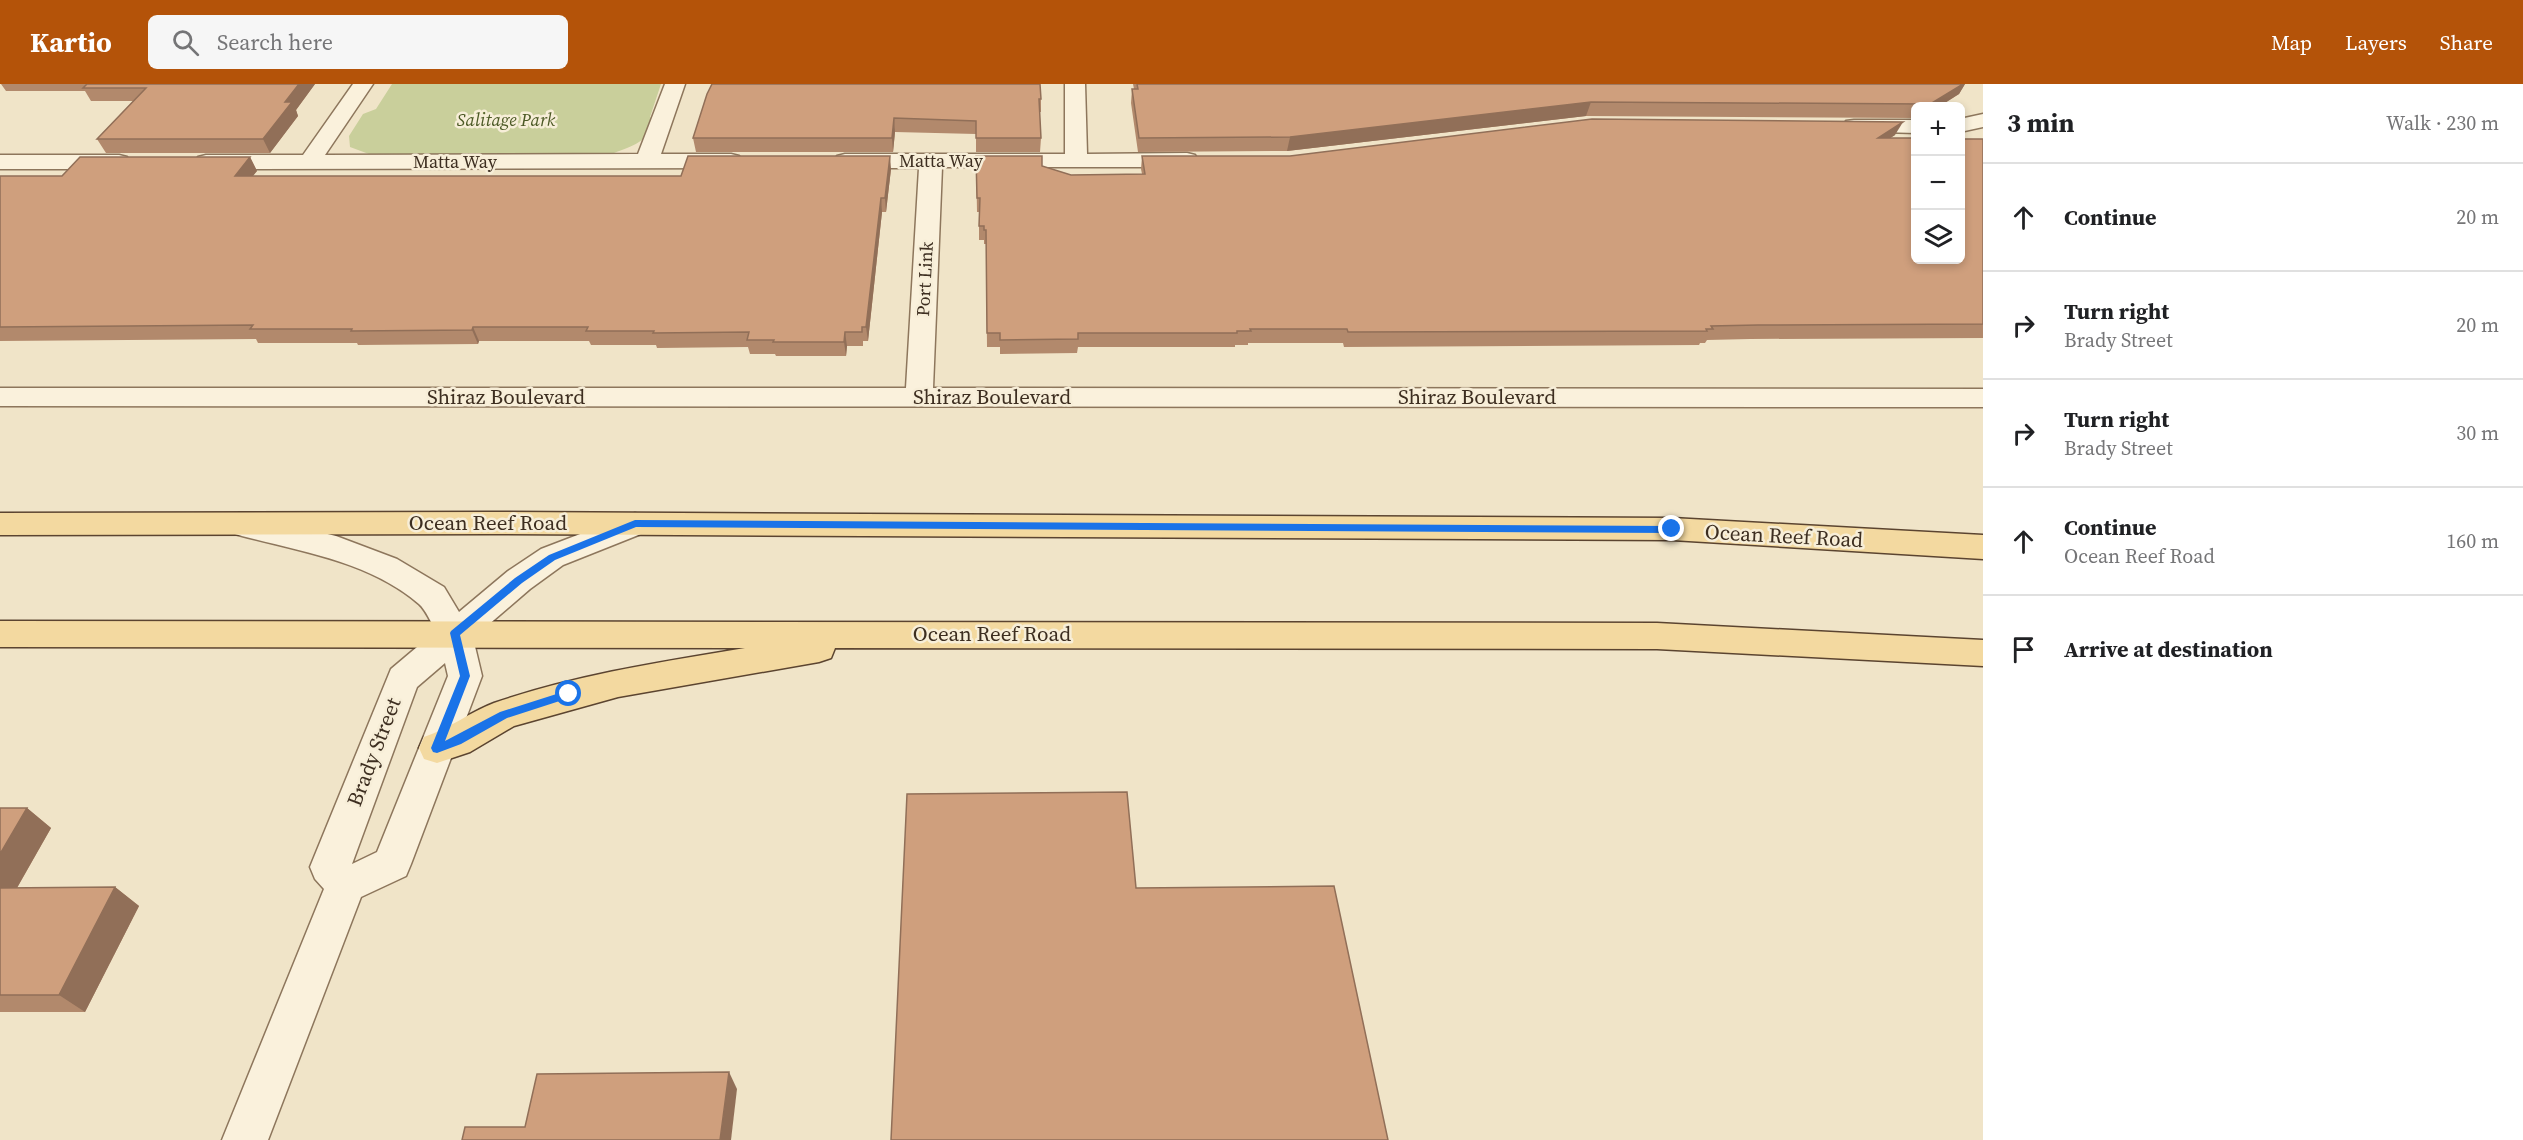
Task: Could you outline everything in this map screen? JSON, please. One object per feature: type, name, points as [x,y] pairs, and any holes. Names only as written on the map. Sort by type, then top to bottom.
[{"type":"main road","name":"Ocean Reef Road","points":[[0,524],[635,524],[1672,529],[1983,547]]},
{"type":"main road","name":"Ocean Reef Road","points":[[0,634],[1657,636],[1983,653]]},
{"type":"main road","points":[[437,748],[457,741],[503,715],[569,694],[900,634]]},
{"type":"street","points":[[309,162],[363,84]]},
{"type":"street","points":[[647,161],[675,84]]},
{"type":"street","points":[[1075,84],[1076,160]]},
{"type":"street","points":[[1965,125],[1983,120]]},
{"type":"street","points":[[1833,126],[1911,127]]},
{"type":"street","points":[[1965,128],[1983,130]]},
{"type":"street","name":"Matta Way","points":[[820,161],[1205,160]]},
{"type":"street","name":"Matta Way","points":[[190,162],[751,161]]},
{"type":"street","name":"Port Link","points":[[919,397],[931,161]]},
{"type":"street","points":[[0,162],[143,162]]},
{"type":"street","name":"Shiraz Boulevard","points":[[0,397],[1983,398]]},
{"type":"street","points":[[237,523],[336,548],[386,567],[432,596],[454,633],[465,676],[392,864],[346,885],[245,1140]]},
{"type":"street","name":"Brady Street","points":[[346,885],[329,867],[403,679],[454,633],[519,580],[552,557],[635,524]]},
{"type":"green space","name":"Salitage Park","points":[[392,84],[661,84],[650,117],[655,123],[651,130],[638,142],[614,153],[377,157],[350,147],[349,136],[363,114],[376,109]]},
{"type":"building","points":[[87,84],[299,84],[285,102],[292,102],[263,139],[97,139],[146,88],[83,88]]},
{"type":"building","points":[[712,84],[1040,84],[1041,138],[976,138],[976,121],[894,118],[892,138],[693,138]]},
{"type":"building","points":[[1137,84],[1963,84],[1934,102],[1911,102],[1911,104],[1591,102],[1290,137],[1139,138],[1132,89],[1138,89]]},
{"type":"building","points":[[1592,119],[1903,122],[1878,138],[1911,138],[1911,264],[1965,264],[1965,139],[1983,139],[1983,324],[1711,326],[1713,329],[1706,329],[1707,331],[1348,332],[1347,329],[1250,329],[1251,331],[1237,331],[1237,333],[1078,333],[1078,339],[1000,340],[1000,333],[987,333],[986,230],[984,226],[979,226],[980,198],[977,198],[976,156],[1042,156],[1042,166],[1071,175],[1145,174],[1142,156],[1290,156]]},
{"type":"building","points":[[688,156],[890,156],[885,198],[881,198],[866,327],[862,327],[862,332],[845,332],[844,342],[773,342],[774,340],[747,340],[749,332],[586,331],[588,327],[473,327],[472,330],[351,331],[352,329],[250,329],[253,325],[0,327],[0,176],[62,176],[80,157],[250,157],[235,176],[681,176]]},
{"type":"building","points":[[1127,792],[1136,888],[1334,886],[1388,1140],[891,1140],[907,794]]},
{"type":"building","points":[[0,808],[27,808],[0,854]]},
{"type":"building","points":[[115,887],[59,995],[0,995],[0,888]]},
{"type":"building","points":[[729,1072],[720,1140],[462,1140],[465,1127],[525,1127],[537,1074]]},
{"type":"route","points":[[569,694],[525,706],[503,715],[457,741],[437,748],[465,676],[454,633],[519,580],[552,557],[635,524],[1672,529]]}]
